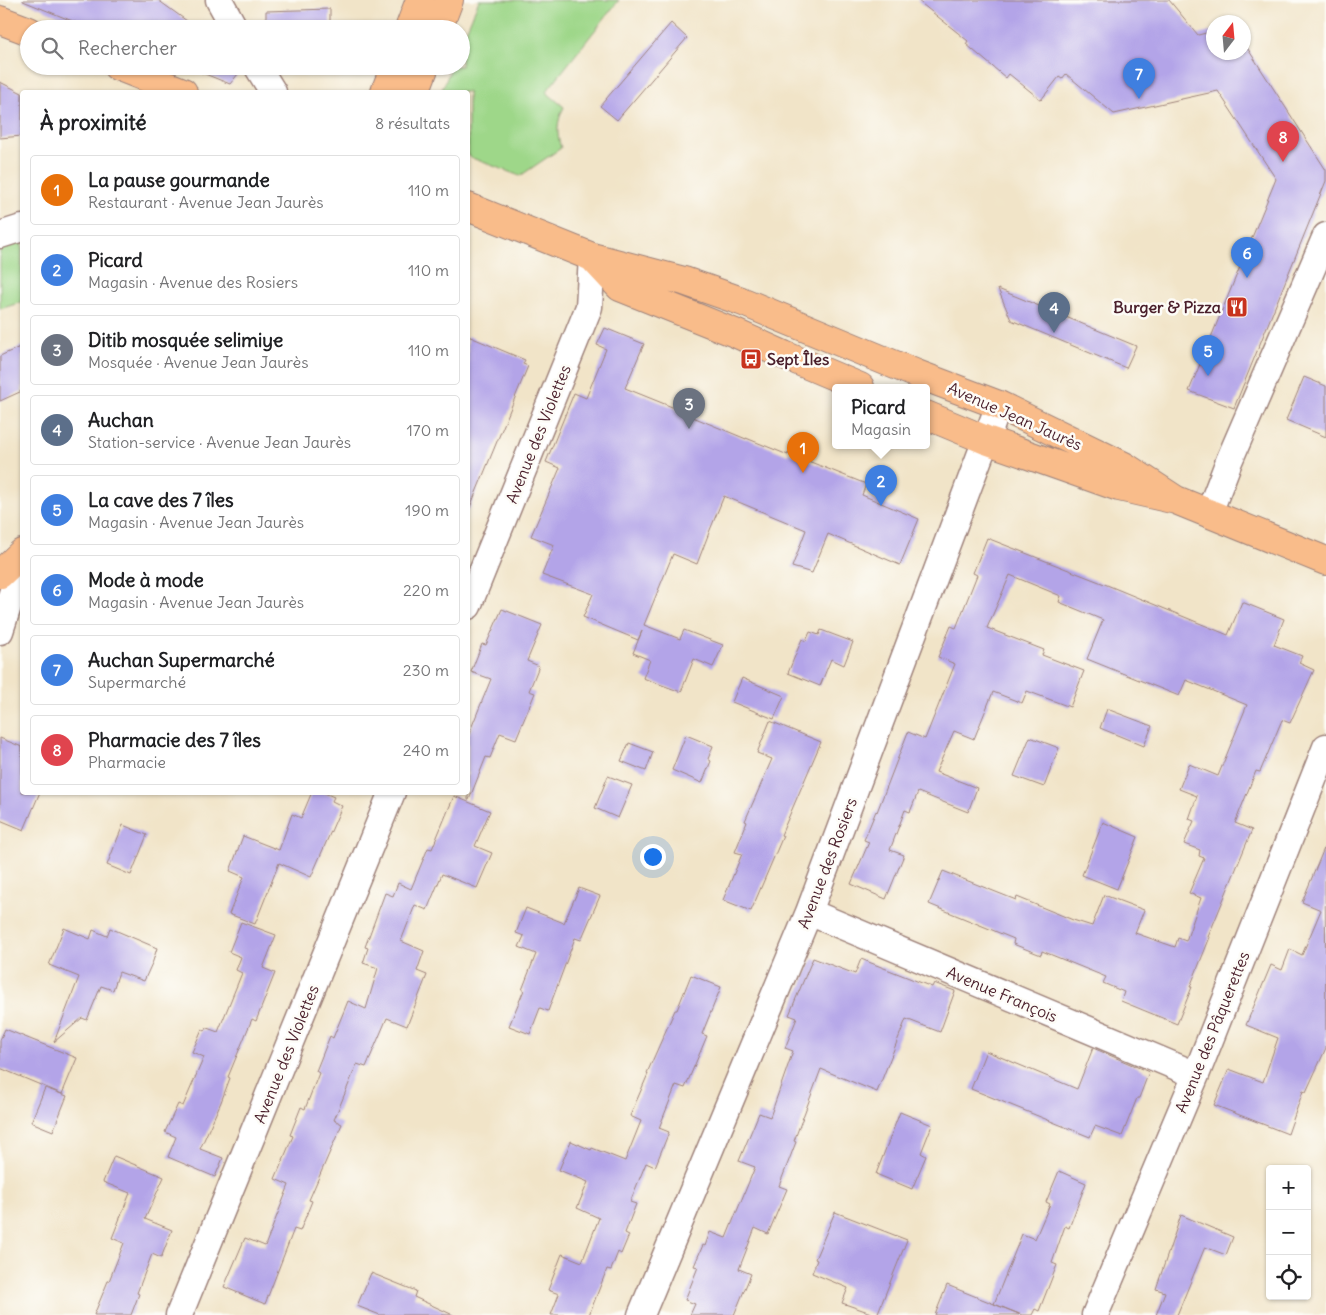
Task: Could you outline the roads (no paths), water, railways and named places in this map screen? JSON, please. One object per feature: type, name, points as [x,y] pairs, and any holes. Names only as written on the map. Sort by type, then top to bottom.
[{"type":"main road","points":[[412,20],[420,0]]},
{"type":"main road","points":[[441,20],[449,0]]},
{"type":"main road","points":[[0,20],[20,28]]},
{"type":"main road","points":[[140,75],[178,90]]},
{"type":"main road","points":[[386,90],[392,75]]},
{"type":"main road","points":[[416,90],[422,75]]},
{"type":"main road","name":"Avenue Jean Jaurès","points":[[470,208],[592,258],[684,281],[733,298],[916,374],[999,405],[1124,466],[1176,500]]},
{"type":"main road","name":"Avenue Jean Jaurès","points":[[592,258],[620,287],[735,333],[784,356],[853,384]]},
{"type":"main road","name":"Avenue Jean Jaurès","points":[[930,416],[986,440],[1119,487],[1176,500],[1326,561]]},
{"type":"main road","points":[[0,574],[20,555]]},
{"type":"street","points":[[219,0],[230,20]]},
{"type":"street","points":[[263,75],[272,90]]},
{"type":"street","points":[[0,235],[20,229]]},
{"type":"street","points":[[1209,513],[1229,461],[1326,236]]},
{"type":"street","name":"Avenue des Violettes","points":[[470,601],[589,307],[592,258]]},
{"type":"street","name":"Avenue des Rosiers","points":[[642,1315],[809,912],[999,405]]},
{"type":"street","points":[[0,631],[20,569]]},
{"type":"street","name":"Avenue des Pâquerettes","points":[[1095,1315],[1196,1075],[1326,747]]},
{"type":"street","name":"Avenue des Violettes","points":[[180,1315],[391,795]]},
{"type":"street","name":"Avenue François","points":[[809,912],[1196,1075]]},
{"type":"place","name":"Auchan Supermarché","points":[[1139,99]]},
{"type":"place","name":"Pharmacie des 7 îles","points":[[1283,162]]},
{"type":"place","name":"Mode à mode","points":[[1247,278]]},
{"type":"place","name":"Burger & Pizza","points":[[1237,307]]},
{"type":"place","name":"Auchan","points":[[1054,333]]},
{"type":"place","name":"Sept Îles","points":[[751,359]]},
{"type":"place","name":"La cave des 7 îles","points":[[1208,376]]},
{"type":"place","name":"Ditib mosquée selimiye","points":[[689,429]]},
{"type":"place","name":"La pause gourmande","points":[[803,473]]},
{"type":"place","name":"Picard","points":[[881,506]]}]
